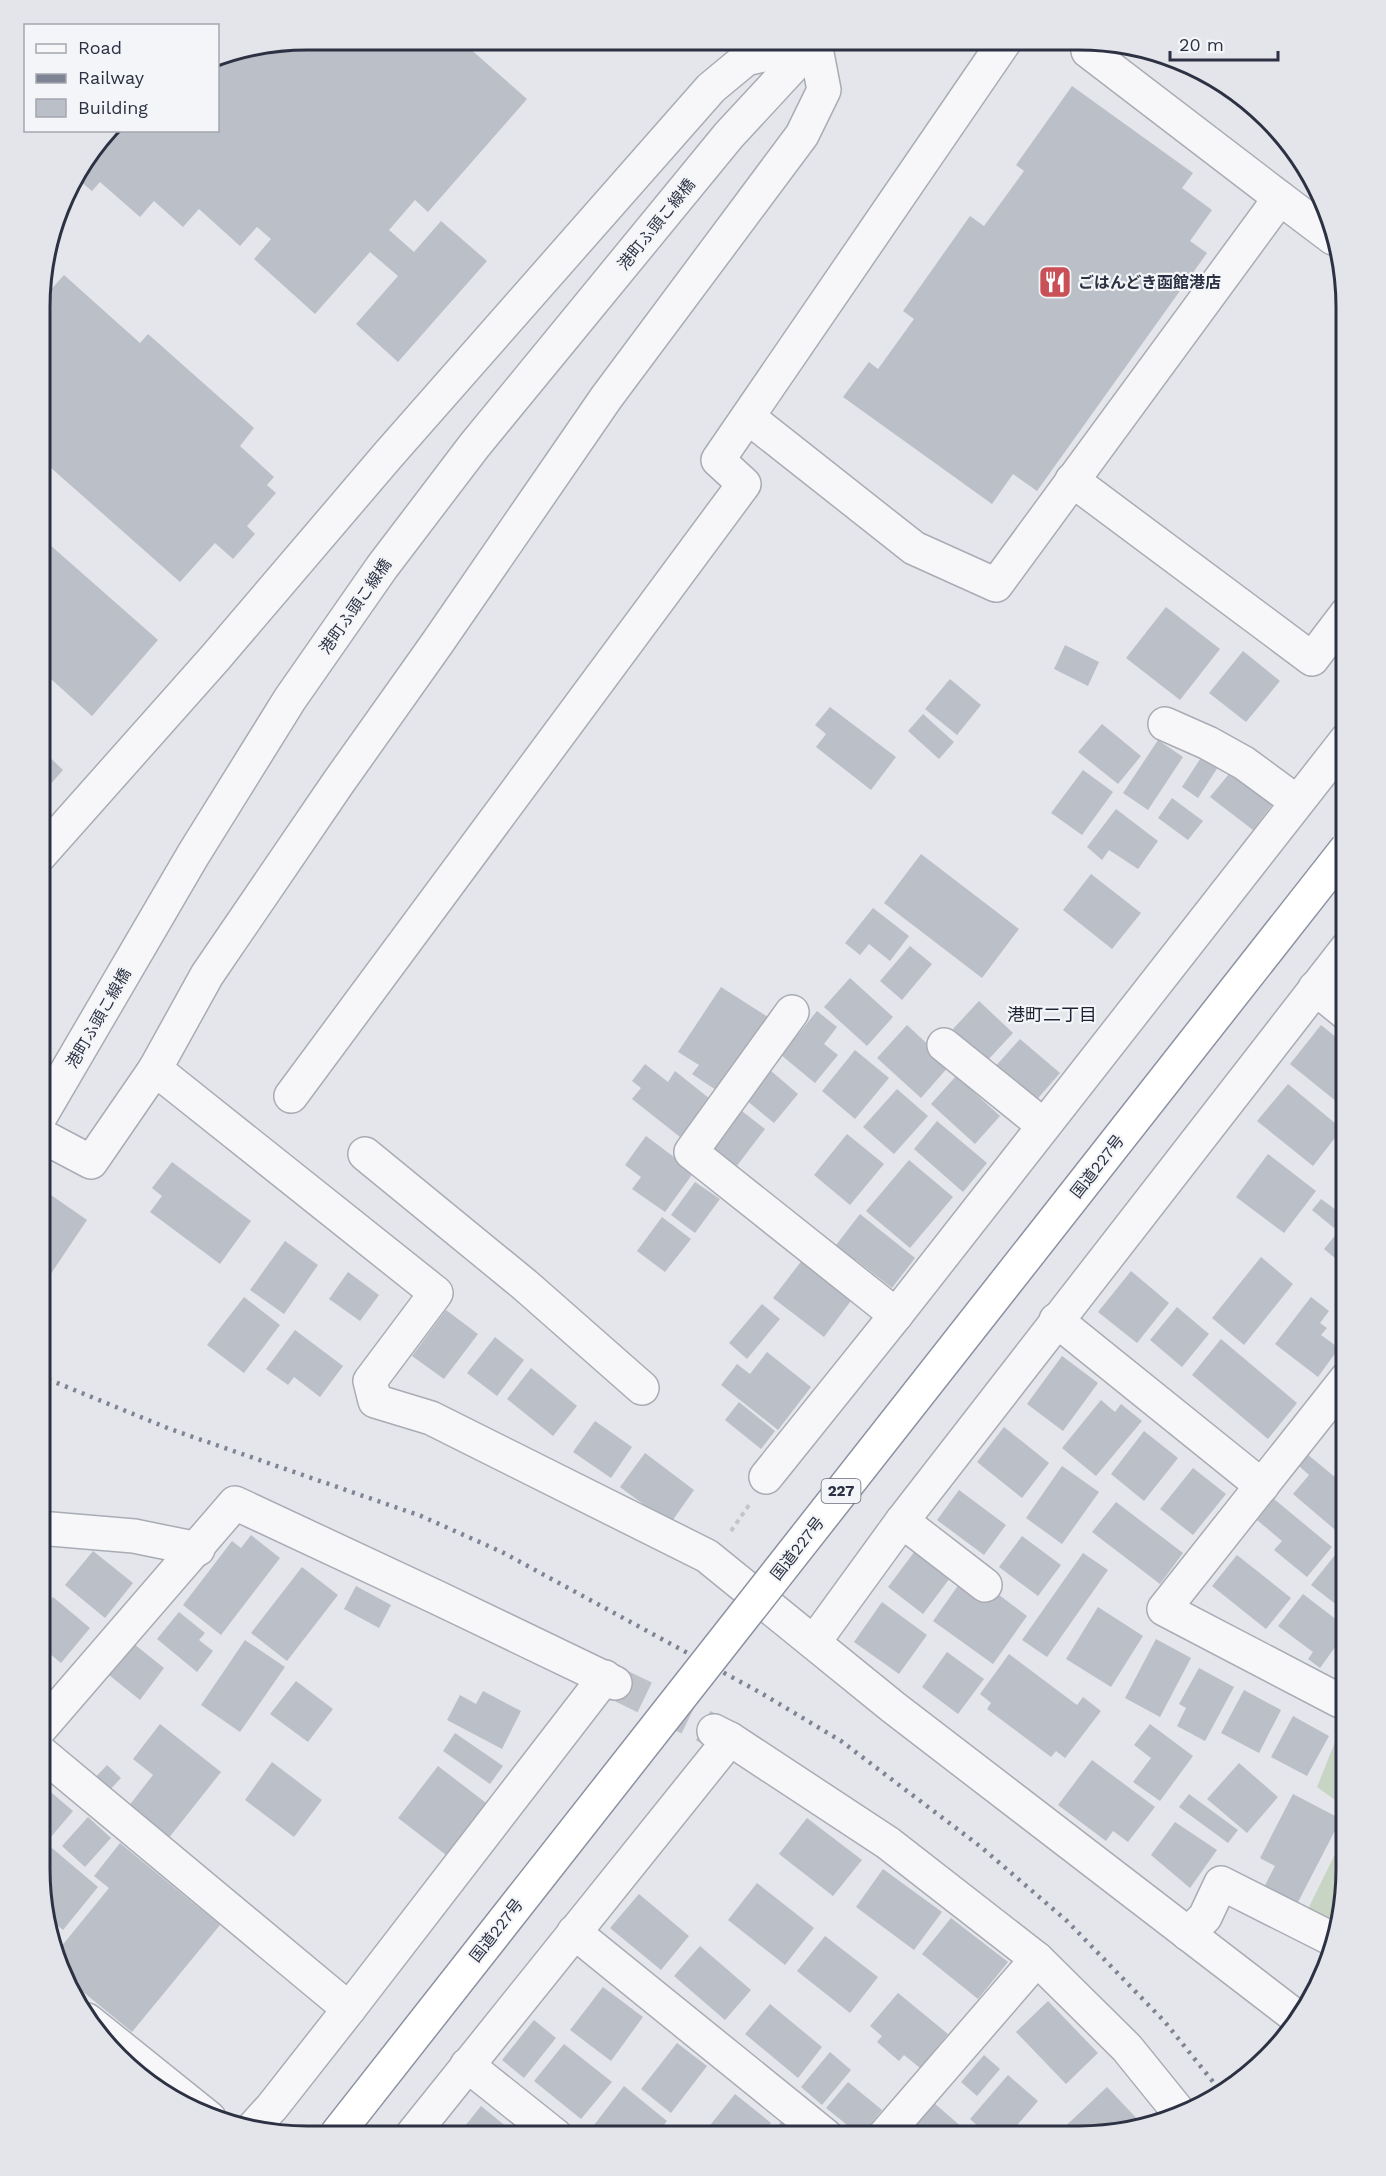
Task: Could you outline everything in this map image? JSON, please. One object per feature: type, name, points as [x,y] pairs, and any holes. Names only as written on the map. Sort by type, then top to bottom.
[{"type":"highway","name":"国道227号","points":[[343,2126],[1336,862]]},
{"type":"street","points":[[50,844],[215,658],[389,454],[711,88],[746,60],[785,50]]},
{"type":"street","name":"港町ふ頭こ線橋","points":[[50,1100],[194,855],[290,699],[382,567],[474,446],[729,135],[809,50]]},
{"type":"street","points":[[50,1140],[91,1162],[155,1069],[207,975],[338,783],[606,398],[802,135],[824,90],[817,50]]},
{"type":"street","points":[[291,1096],[744,484],[718,460],[999,50]]},
{"type":"street","points":[[1093,50],[1326,232]]},
{"type":"street","points":[[748,417],[914,548],[996,585],[1280,198]]},
{"type":"street","points":[[1072,480],[1312,659],[1336,627]]},
{"type":"street","points":[[1165,724],[1208,743],[1244,763],[1297,802]]},
{"type":"street","points":[[766,1477],[896,1315],[1336,753]]},
{"type":"street","points":[[814,1642],[902,1521],[1056,1320],[1336,962]]},
{"type":"street","points":[[1315,988],[1336,1005]]},
{"type":"street","points":[[792,1012],[691,1152],[896,1315]]},
{"type":"street","points":[[944,1045],[1043,1125]]},
{"type":"street","points":[[155,1069],[436,1293],[370,1381],[375,1401],[431,1418],[711,1559],[893,1707],[1292,2014]]},
{"type":"street","points":[[365,1154],[525,1285],[642,1388]]},
{"type":"street","points":[[1056,1320],[1262,1486]]},
{"type":"street","points":[[1336,1392],[1164,1609],[1336,1699]]},
{"type":"street","points":[[50,1717],[198,1549],[235,1503],[610,1680],[258,2122]]},
{"type":"street","points":[[902,1521],[985,1585]]},
{"type":"street","points":[[50,1529],[134,1536],[198,1549]]},
{"type":"street","points":[[419,2126],[574,1932],[722,1735],[888,1843],[1037,1959],[1127,2048],[1175,2108]]},
{"type":"street","points":[[50,1759],[349,2009]]},
{"type":"street","points":[[1188,1934],[1205,1917],[1221,1882],[1328,1937]]},
{"type":"street","points":[[574,1932],[814,2126]]},
{"type":"street","points":[[893,2126],[1037,1959]]},
{"type":"street","points":[[123,2049],[171,2088]]},
{"type":"street","points":[[467,2066],[543,2126]]},
{"type":"path","points":[[711,1559],[765,1483],[766,1477]]},
{"type":"green space","points":[[1336,1740],[1336,1801],[1317,1787]]},
{"type":"green space","points":[[1336,1852],[1336,1886],[1331,1921],[1308,1909]]},
{"type":"building","points":[[290,50],[471,50],[527,99],[428,212],[415,200],[389,230],[414,252],[441,221],[487,261],[398,362],[356,324],[398,276],[370,252],[315,314],[254,259],[271,239],[257,227],[240,246],[199,209],[183,227],[154,201],[140,217],[100,182],[92,191],[82,182],[118,132],[219,132],[219,65],[257,54]]},
{"type":"building","name":"ごはんどき函館港店","points":[[1072,86],[1193,173],[1182,188],[1212,210],[1190,241],[1207,253],[1037,491],[1013,474],[992,504],[843,397],[869,362],[878,369],[914,319],[903,311],[970,216],[984,226],[1024,171],[1016,165]]},
{"type":"building","points":[[64,275],[140,343],[148,334],[254,428],[240,446],[274,477],[267,485],[276,493],[247,526],[255,534],[233,559],[215,543],[180,582],[50,467],[50,291]]},
{"type":"building","points":[[50,545],[158,640],[92,716],[50,678]]},
{"type":"building","points":[[1166,607],[1220,649],[1180,700],[1126,658]]},
{"type":"building","points":[[1065,645],[1099,662],[1088,686],[1054,669]]},
{"type":"building","points":[[1243,651],[1280,681],[1246,722],[1209,693]]},
{"type":"building","points":[[950,679],[981,705],[957,735],[925,709]]},
{"type":"building","points":[[830,707],[896,757],[871,790],[816,747],[826,734],[815,725]]},
{"type":"building","points":[[923,714],[954,742],[939,759],[908,731]]},
{"type":"building","points":[[1102,724],[1141,756],[1118,784],[1078,752]]},
{"type":"building","points":[[1158,740],[1183,757],[1148,810],[1123,793]]},
{"type":"building","points":[[1204,753],[1220,764],[1198,798],[1182,787]]},
{"type":"building","points":[[50,758],[63,770],[50,785]]},
{"type":"building","points":[[1233,769],[1274,802],[1253,830],[1210,797]]},
{"type":"building","points":[[1083,770],[1113,792],[1082,835],[1051,813]]},
{"type":"building","points":[[1172,798],[1203,821],[1188,840],[1158,818]]},
{"type":"building","points":[[1116,809],[1158,841],[1138,869],[1109,850],[1102,860],[1087,847]]},
{"type":"building","points":[[921,854],[1019,929],[982,978],[884,903]]},
{"type":"building","points":[[1091,874],[1141,913],[1112,949],[1063,910]]},
{"type":"building","points":[[873,908],[909,936],[890,961],[869,944],[860,955],[845,943]]},
{"type":"building","points":[[910,946],[932,964],[902,1000],[880,981]]},
{"type":"building","points":[[850,978],[893,1017],[867,1046],[824,1007]]},
{"type":"building","points":[[721,987],[768,1017],[719,1092],[692,1074],[699,1065],[678,1052]]},
{"type":"building","points":[[979,1001],[1013,1033],[987,1061],[953,1029]]},
{"type":"building","points":[[817,1011],[837,1027],[824,1044],[838,1055],[815,1083],[781,1055]]},
{"type":"building","points":[[907,1025],[950,1065],[921,1098],[877,1058]]},
{"type":"building","points":[[1321,1025],[1336,1037],[1336,1101],[1290,1064]]},
{"type":"building","points":[[1020,1039],[1060,1073],[1033,1104],[993,1069]]},
{"type":"building","points":[[855,1050],[889,1078],[855,1119],[822,1091]]},
{"type":"building","points":[[645,1064],[668,1082],[675,1071],[710,1099],[680,1137],[632,1099],[641,1088],[632,1081]]},
{"type":"building","points":[[771,1071],[798,1094],[774,1123],[746,1100]]},
{"type":"building","points":[[956,1076],[1000,1116],[975,1144],[931,1104]]},
{"type":"building","points":[[1288,1084],[1336,1124],[1336,1137],[1313,1166],[1257,1121]]},
{"type":"building","points":[[897,1089],[928,1116],[894,1154],[863,1127]]},
{"type":"building","points":[[738,1108],[765,1129],[733,1171],[705,1149]]},
{"type":"building","points":[[937,1121],[987,1163],[963,1192],[914,1149]]},
{"type":"building","points":[[847,1134],[884,1164],[850,1205],[814,1175]]},
{"type":"building","points":[[646,1136],[694,1172],[665,1212],[632,1189],[641,1177],[625,1165]]},
{"type":"building","points":[[1268,1154],[1316,1191],[1284,1233],[1236,1197]]},
{"type":"building","points":[[909,1160],[953,1197],[910,1248],[866,1211]]},
{"type":"building","points":[[172,1162],[251,1221],[220,1264],[150,1212],[162,1196],[152,1188]]},
{"type":"building","points":[[695,1182],[720,1199],[695,1233],[671,1215]]},
{"type":"building","points":[[50,1194],[87,1220],[50,1275]]},
{"type":"building","points":[[1321,1199],[1336,1210],[1334,1228],[1312,1210]]},
{"type":"building","points":[[860,1214],[915,1258],[892,1288],[856,1260],[849,1268],[830,1253]]},
{"type":"building","points":[[662,1217],[691,1239],[665,1272],[637,1251]]},
{"type":"building","points":[[1336,1234],[1336,1259],[1324,1249]]},
{"type":"building","points":[[285,1241],[318,1265],[284,1314],[250,1290]]},
{"type":"building","points":[[1261,1257],[1293,1284],[1244,1345],[1212,1318]]},
{"type":"building","points":[[803,1259],[853,1298],[824,1337],[773,1298]]},
{"type":"building","points":[[1131,1271],[1169,1303],[1137,1343],[1098,1312]]},
{"type":"building","points":[[348,1272],[379,1295],[360,1321],[329,1299]]},
{"type":"building","points":[[244,1297],[280,1325],[244,1373],[207,1345]]},
{"type":"building","points":[[1311,1297],[1329,1311],[1320,1323],[1327,1328],[1321,1335],[1336,1346],[1336,1352],[1318,1377],[1275,1344]]},
{"type":"building","points":[[762,1304],[780,1319],[747,1359],[729,1343]]},
{"type":"building","points":[[1177,1307],[1209,1334],[1182,1367],[1150,1340]]},
{"type":"building","points":[[446,1310],[478,1334],[444,1379],[412,1356]]},
{"type":"building","points":[[295,1330],[343,1366],[320,1397],[294,1377],[288,1385],[266,1369]]},
{"type":"building","points":[[495,1337],[524,1360],[497,1396],[467,1373]]},
{"type":"building","points":[[1221,1339],[1297,1403],[1268,1439],[1192,1375]]},
{"type":"building","points":[[767,1352],[811,1387],[778,1430],[721,1385],[737,1364],[750,1374]]},
{"type":"building","points":[[1062,1356],[1098,1383],[1063,1431],[1027,1404]]},
{"type":"building","points":[[531,1368],[577,1406],[553,1436],[507,1399]]},
{"type":"building","points":[[1101,1400],[1115,1412],[1121,1404],[1142,1421],[1096,1476],[1062,1448]]},
{"type":"building","points":[[739,1402],[775,1431],[761,1449],[725,1420]]},
{"type":"building","points":[[595,1421],[632,1447],[611,1478],[573,1452]]},
{"type":"building","points":[[1004,1427],[1049,1463],[1022,1498],[977,1462]]},
{"type":"building","points":[[1144,1431],[1178,1458],[1144,1501],[1111,1474]]},
{"type":"building","points":[[645,1453],[694,1490],[670,1524],[620,1487]]},
{"type":"building","points":[[1307,1454],[1336,1478],[1336,1531],[1293,1494],[1309,1475],[1298,1465]]},
{"type":"building","points":[[1062,1466],[1099,1492],[1062,1544],[1026,1518]]},
{"type":"building","points":[[1193,1468],[1226,1494],[1193,1535],[1160,1509]]},
{"type":"building","points":[[959,1490],[1006,1525],[984,1555],[937,1520]]},
{"type":"building","points":[[1274,1499],[1332,1547],[1307,1577],[1274,1550],[1282,1541],[1257,1520]]},
{"type":"building","points":[[1116,1502],[1183,1553],[1160,1584],[1092,1532]]},
{"type":"building","points":[[251,1535],[280,1558],[221,1635],[183,1605],[232,1541],[241,1548]]},
{"type":"building","points":[[1022,1536],[1061,1565],[1038,1596],[999,1567]]},
{"type":"building","points":[[918,1547],[953,1574],[923,1614],[888,1587]]},
{"type":"building","points":[[93,1551],[133,1583],[105,1618],[65,1585]]},
{"type":"building","points":[[1083,1553],[1108,1570],[1047,1657],[1022,1640]]},
{"type":"building","points":[[1336,1554],[1336,1604],[1311,1585]]},
{"type":"building","points":[[1237,1555],[1291,1598],[1266,1629],[1212,1586]]},
{"type":"building","points":[[302,1567],[338,1595],[287,1661],[251,1633]]},
{"type":"building","points":[[962,1580],[990,1588],[1027,1616],[993,1664],[933,1621]]},
{"type":"building","points":[[356,1586],[391,1605],[379,1628],[344,1609]]},
{"type":"building","points":[[1303,1594],[1336,1619],[1336,1646],[1320,1668],[1308,1659],[1313,1652],[1278,1626]]},
{"type":"building","points":[[53,1597],[90,1628],[61,1663],[50,1654],[50,1600]]},
{"type":"building","points":[[882,1602],[927,1635],[899,1674],[854,1642]]},
{"type":"building","points":[[1098,1607],[1143,1636],[1111,1687],[1066,1659]]},
{"type":"building","points":[[179,1612],[205,1633],[199,1640],[213,1651],[197,1672],[157,1639]]},
{"type":"building","points":[[1156,1639],[1191,1658],[1160,1717],[1125,1698]]},
{"type":"building","points":[[245,1640],[285,1667],[240,1732],[201,1705]]},
{"type":"building","points":[[134,1644],[164,1668],[140,1700],[109,1675]]},
{"type":"building","points":[[947,1652],[984,1679],[958,1714],[922,1687]]},
{"type":"building","points":[[1009,1654],[1077,1705],[1083,1697],[1101,1711],[1065,1758],[1056,1751],[1051,1757],[987,1709],[991,1703],[980,1694]]},
{"type":"building","points":[[1199,1668],[1234,1687],[1205,1741],[1177,1726],[1186,1708],[1179,1704]]},
{"type":"building","points":[[296,1681],[333,1709],[308,1742],[270,1714]]},
{"type":"building","points":[[1244,1690],[1281,1710],[1259,1753],[1221,1733]]},
{"type":"building","points":[[483,1691],[521,1711],[502,1749],[447,1720],[460,1695],[476,1704]]},
{"type":"building","points":[[1293,1716],[1329,1736],[1307,1776],[1271,1757]]},
{"type":"building","points":[[160,1724],[221,1772],[168,1839],[128,1807],[153,1775],[133,1759]]},
{"type":"building","points":[[1150,1724],[1193,1756],[1160,1801],[1133,1782],[1151,1758],[1134,1745]]},
{"type":"building","points":[[455,1733],[503,1766],[490,1784],[443,1751]]},
{"type":"building","points":[[1092,1760],[1155,1807],[1128,1842],[1113,1831],[1106,1841],[1058,1805]]},
{"type":"building","points":[[272,1762],[322,1800],[294,1837],[245,1800]]},
{"type":"building","points":[[1239,1763],[1278,1797],[1247,1833],[1207,1799]]},
{"type":"building","points":[[107,1765],[121,1778],[105,1795],[91,1782]]},
{"type":"building","points":[[438,1766],[490,1806],[450,1858],[398,1818]]},
{"type":"building","points":[[50,1791],[73,1811],[50,1838]]},
{"type":"building","points":[[1189,1794],[1238,1830],[1228,1843],[1179,1807]]},
{"type":"building","points":[[1293,1794],[1336,1816],[1336,1829],[1297,1904],[1264,1887],[1275,1866],[1260,1858]]},
{"type":"building","points":[[88,1817],[111,1838],[85,1867],[62,1846]]},
{"type":"building","points":[[807,1818],[862,1860],[833,1896],[779,1854]]},
{"type":"building","points":[[1175,1822],[1217,1850],[1190,1888],[1151,1855]]},
{"type":"building","points":[[120,1843],[220,1925],[132,2032],[79,1989],[61,1947],[109,1888],[94,1876]]},
{"type":"building","points":[[52,1848],[98,1887],[63,1930],[55,1923],[54,1919],[50,1886],[50,1850]]},
{"type":"building","points":[[883,1869],[942,1912],[914,1950],[856,1907]]},
{"type":"building","points":[[757,1883],[814,1928],[785,1965],[728,1920]]},
{"type":"building","points":[[639,1894],[689,1936],[661,1970],[610,1928]]},
{"type":"building","points":[[951,1918],[1008,1962],[978,1999],[922,1954]]},
{"type":"building","points":[[825,1936],[878,1977],[850,2013],[797,1971]]},
{"type":"building","points":[[700,1946],[751,1990],[725,2020],[674,1976]]},
{"type":"building","points":[[603,1987],[643,2017],[611,2061],[570,2030]]},
{"type":"building","points":[[898,1993],[948,2034],[920,2068],[904,2055],[899,2061],[877,2042],[882,2036],[870,2026]]},
{"type":"building","points":[[1048,2001],[1098,2053],[1066,2084],[1016,2032]]},
{"type":"building","points":[[770,2004],[822,2047],[798,2078],[745,2034]]},
{"type":"building","points":[[534,2020],[556,2038],[524,2078],[502,2060]]},
{"type":"building","points":[[677,2043],[707,2066],[671,2113],[641,2089]]},
{"type":"building","points":[[564,2044],[612,2082],[581,2119],[534,2081]]},
{"type":"building","points":[[830,2052],[851,2070],[822,2105],[801,2087]]},
{"type":"building","points":[[984,2055],[1000,2069],[977,2096],[961,2082]]},
{"type":"building","points":[[1008,2075],[1038,2101],[1016,2126],[978,2126],[970,2119]]},
{"type":"building","points":[[848,2082],[882,2110],[869,2126],[848,2126],[826,2108]]},
{"type":"building","points":[[624,2086],[667,2121],[663,2126],[593,2126]]},
{"type":"building","points":[[1107,2087],[1138,2120],[1096,2126],[1066,2126]]},
{"type":"building","points":[[735,2094],[771,2123],[768,2126],[709,2126]]},
{"type":"building","points":[[934,2103],[961,2126],[914,2126]]},
{"type":"building","points":[[481,2106],[506,2126],[465,2126]]},
{"type":"tunnel","points":[[615,1683],[714,1731]]},
{"type":"railway","points":[[50,1380],[170,1429],[421,1516],[502,1552],[761,1693],[841,1741],[981,1847],[1067,1921],[1165,2022],[1217,2086]]},
{"type":"place","name":"ごはんどき函館港店","points":[[1055,282]]},
{"type":"district","name":"港町二丁目","points":[[1052,1015]]}]
